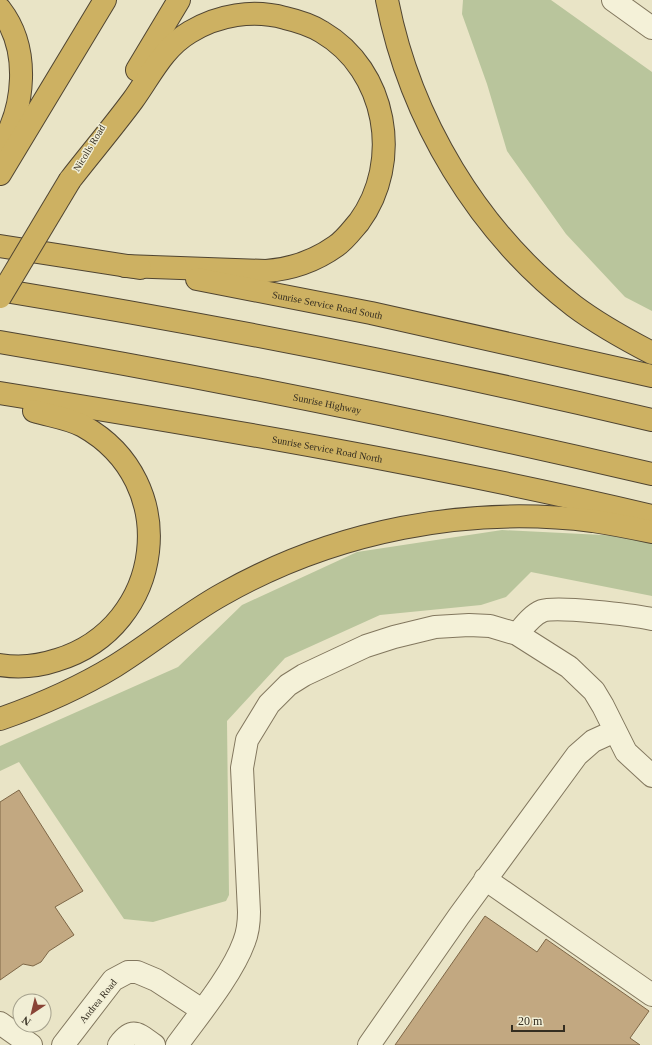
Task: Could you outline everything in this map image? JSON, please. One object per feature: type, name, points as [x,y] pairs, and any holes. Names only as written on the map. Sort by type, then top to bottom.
[{"type":"highway","points":[[1,172],[105,0]]},
{"type":"highway","name":"Nicolls Road","points":[[0,296],[179,0]]},
{"type":"highway","points":[[388,0],[397,42],[421,108],[446,158],[473,200],[519,255],[574,306],[601,324],[652,353]]},
{"type":"highway","points":[[0,9],[18,47],[21,81],[15,115],[10,132],[0,148]]},
{"type":"highway","points":[[70,180],[133,99],[164,54],[189,33],[220,18],[258,14],[277,16],[302,22],[322,31],[336,41],[351,56],[362,71],[372,87],[379,105],[383,124],[384,160],[381,177],[365,213],[338,245],[302,265],[278,270],[266,271],[125,266]]},
{"type":"highway","name":"Sunrise Service Road South","points":[[0,246],[125,266],[371,313],[652,376]]},
{"type":"highway","points":[[0,290],[285,341],[530,392],[652,420]]},
{"type":"highway","name":"Sunrise Highway","points":[[0,342],[289,395],[536,447],[652,474]]},
{"type":"highway","name":"Sunrise Service Road North","points":[[0,393],[253,434],[504,483],[652,516]]},
{"type":"highway","points":[[0,401],[68,420],[82,426],[110,446],[134,476],[142,494],[147,513],[149,533],[145,569],[138,589],[123,613],[101,637],[84,649],[46,664],[24,666],[0,665]]},
{"type":"highway","points":[[0,719],[78,686],[115,666],[222,594],[256,576],[291,561],[357,538],[424,524],[493,518],[566,518],[594,521],[652,532]]},
{"type":"street","points":[[613,0],[652,28]]},
{"type":"street","points":[[517,634],[534,616],[548,610],[611,614],[652,619]]},
{"type":"street","points":[[176,1045],[202,1010],[240,953],[248,928],[249,912],[242,759],[247,740],[269,704],[288,686],[304,675],[360,649],[394,637],[435,628],[469,625],[490,626],[517,634],[562,663],[580,677],[600,701],[626,752],[652,776]]},
{"type":"street","points":[[369,1045],[485,879],[578,755],[593,741],[615,731]]},
{"type":"street","points":[[485,879],[652,995]]},
{"type":"street","name":"Andrea Road","points":[[63,1045],[107,987],[120,975],[128,972],[137,972],[156,980],[202,1010]]},
{"type":"street","points":[[0,1023],[31,1045]]},
{"type":"street","points":[[119,1045],[126,1036],[131,1033],[137,1033],[154,1045]]},
{"type":"green space","points":[[463,0],[551,0],[652,72],[652,311],[625,297],[566,234],[507,151],[487,84],[462,14]]},
{"type":"green space","points":[[502,530],[622,536],[652,544],[652,596],[531,572],[506,597],[481,605],[380,615],[285,658],[227,721],[229,895],[226,901],[153,922],[124,919],[19,762],[0,771],[0,746],[178,667],[242,605],[357,552]]},
{"type":"building","points":[[19,790],[83,891],[55,907],[74,935],[49,951],[41,962],[33,966],[23,964],[0,980],[0,802]]},
{"type":"building","points":[[485,916],[537,952],[546,939],[649,1011],[630,1038],[640,1045],[395,1045]]}]
